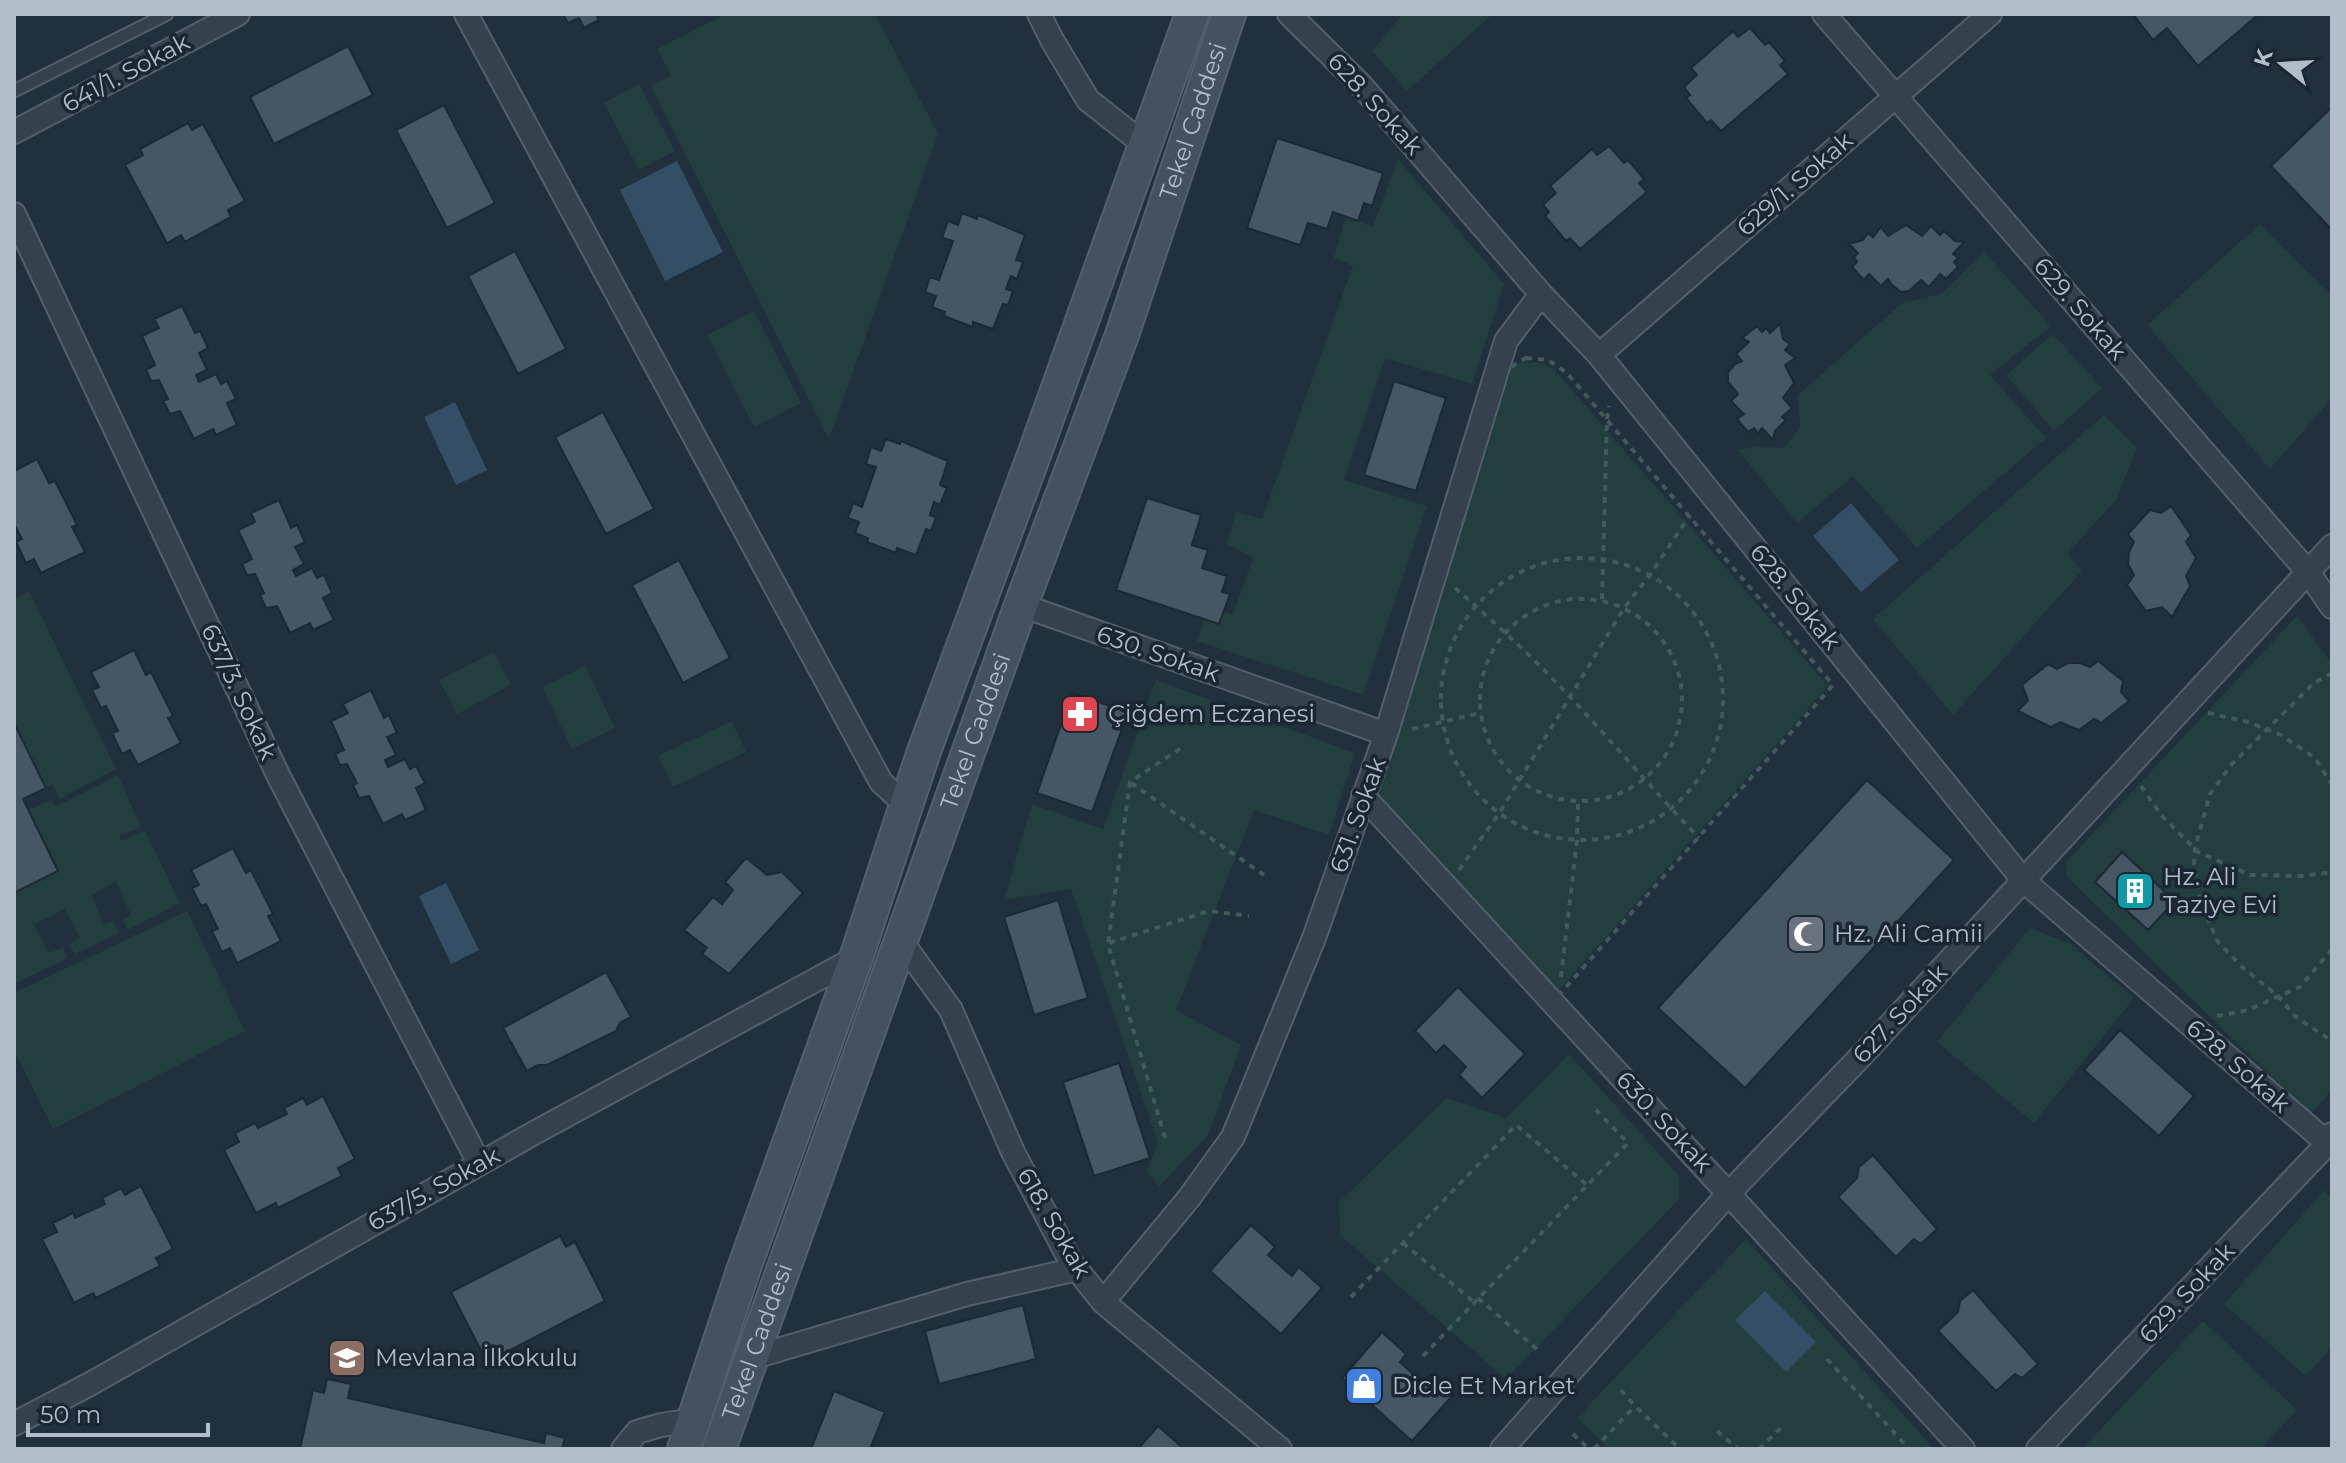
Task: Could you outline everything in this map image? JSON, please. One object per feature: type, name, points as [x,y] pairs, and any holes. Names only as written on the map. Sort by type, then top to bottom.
[{"type":"main road","points":[[689,1434],[856,958],[906,805],[1192,14]]},
{"type":"main road","name":"Tekel Caddesi","points":[[719,1449],[1021,605],[1122,335],[1229,14]]},
{"type":"street","name":"641/1. Sokak","points":[[14,132],[238,14]]},
{"type":"street","points":[[466,14],[881,782],[906,805]]},
{"type":"street","points":[[1039,14],[1088,100],[1145,145]]},
{"type":"street","name":"628. Sokak","points":[[1289,14],[1360,84],[1541,294],[1599,355],[2024,881],[2331,1142]]},
{"type":"street","name":"629. Sokak","points":[[1824,14],[2308,572],[2332,607]]},
{"type":"street","name":"629/1. Sokak","points":[[1599,355],[1990,14]]},
{"type":"street","name":"637/3. Sokak","points":[[14,214],[278,775],[479,1163]]},
{"type":"street","name":"631. Sokak","points":[[1103,1302],[1189,1198],[1233,1137],[1314,938],[1363,796],[1390,734],[1506,341],[1541,294]]},
{"type":"street","name":"627. Sokak","points":[[1502,1449],[1729,1193],[2024,881],[2332,546]]},
{"type":"street","name":"630. Sokak","points":[[1021,605],[1390,734]]},
{"type":"street","name":"630. Sokak","points":[[1363,796],[1963,1449]]},
{"type":"street","name":"618. Sokak","points":[[901,941],[951,1010],[1013,1152],[1077,1269],[1103,1302],[1280,1449]]},
{"type":"street","name":"637/5. Sokak","points":[[17,1415],[90,1384],[479,1163],[856,958]]},
{"type":"street","name":"629. Sokak","points":[[2038,1449],[2331,1142]]},
{"type":"street","points":[[751,1358],[967,1294],[1077,1269]]},
{"type":"street","points":[[623,1449],[637,1432],[661,1425],[689,1434]]},
{"type":"lane","points":[[14,91],[167,14]]},
{"type":"path","points":[[1526,358],[1548,360],[1567,373],[1833,685],[1558,996],[1372,794],[1439,573],[1506,370],[1526,358]]},
{"type":"path","points":[[1602,599],[1607,419],[1615,375]]},
{"type":"path","points":[[1451,882],[1500,812],[1624,608],[1690,515]]},
{"type":"path","points":[[1574,556],[1602,559],[1620,561],[1662,580],[1697,613],[1718,655],[1725,702],[1715,749],[1692,790],[1656,821],[1612,838],[1564,840],[1520,827],[1482,800],[1455,762],[1443,722],[1443,671],[1459,628],[1489,592],[1528,567],[1574,556]]},
{"type":"path","points":[[1439,573],[1506,632],[1571,697],[1699,838]]},
{"type":"path","points":[[1568,598],[1602,599],[1633,611],[1659,633],[1676,662],[1683,694],[1679,728],[1665,758],[1644,780],[1611,798],[1578,802],[1544,796],[1519,781],[1493,753],[1481,721],[1479,687],[1489,655],[1506,632],[1536,608],[1568,598]]},
{"type":"path","points":[[2332,673],[2314,683],[2266,729],[2231,765],[2210,794],[2195,848],[2194,864],[2201,904],[2218,942],[2242,967],[2278,996],[2296,1017],[2332,1041]]},
{"type":"path","points":[[2183,708],[2248,722],[2281,735],[2315,758],[2332,785]]},
{"type":"path","points":[[1390,734],[1480,713]]},
{"type":"path","points":[[1165,1138],[1108,944],[1130,782],[1184,746]]},
{"type":"path","points":[[2128,768],[2161,815],[2198,852],[2250,875],[2303,876],[2332,872]]},
{"type":"path","points":[[1130,782],[1264,875]]},
{"type":"path","points":[[1558,996],[1577,840],[1578,802]]},
{"type":"path","points":[[1108,944],[1209,911],[1249,916]]},
{"type":"path","points":[[2187,1021],[2248,1010],[2300,987],[2332,949]]},
{"type":"path","points":[[1423,1356],[1628,1143],[1594,1108]]},
{"type":"path","points":[[1351,1297],[1516,1125],[1587,1184]]},
{"type":"path","points":[[1403,1243],[1540,1352]]},
{"type":"path","points":[[1827,1359],[1909,1449]]},
{"type":"path","points":[[1621,1390],[1680,1449]]},
{"type":"path","points":[[1573,1434],[1591,1449],[1635,1406]]},
{"type":"path","points":[[1759,1449],[1785,1424]]},
{"type":"path","points":[[1717,1431],[1738,1449]]},
{"type":"green space","points":[[726,14],[875,14],[938,134],[829,439],[651,86],[671,75],[657,49]]},
{"type":"green space","points":[[1403,14],[1493,14],[1407,91],[1372,51]]},
{"type":"green space","points":[[639,84],[675,151],[639,170],[604,103]]},
{"type":"green space","points":[[1398,159],[1504,284],[1472,384],[1385,358],[1344,480],[1427,506],[1363,695],[1197,641],[1208,608],[1233,614],[1253,558],[1227,544],[1236,512],[1262,519],[1353,266],[1334,258],[1346,215],[1373,227]]},
{"type":"green space","points":[[2260,224],[2332,297],[2332,398],[2270,469],[2147,325]]},
{"type":"green space","points":[[1984,252],[2051,326],[1990,375],[2046,438],[1917,548],[1853,476],[1797,523],[1738,450],[1755,446],[1784,448],[1800,427],[1798,395],[1902,303],[1941,294]]},
{"type":"green space","points":[[754,311],[801,403],[754,427],[707,335]]},
{"type":"green space","points":[[2053,334],[2102,388],[2054,431],[2006,375]]},
{"type":"green space","points":[[1538,362],[1553,368],[1828,686],[1559,990],[1378,796],[1513,364]]},
{"type":"green space","points":[[2104,415],[2137,448],[2116,500],[2068,553],[2082,571],[1953,715],[1873,619]]},
{"type":"green space","points":[[29,591],[116,769],[59,799],[53,784],[46,788],[14,723],[14,599]]},
{"type":"green space","points":[[2297,616],[2332,664],[2332,1084],[2327,1096],[2310,1114],[2067,877],[2066,862]]},
{"type":"green space","points":[[494,652],[511,685],[457,714],[439,680]]},
{"type":"green space","points":[[585,666],[615,728],[572,749],[542,687]]},
{"type":"green space","points":[[1156,680],[1355,753],[1329,835],[1254,810],[1176,1010],[1241,1045],[1208,1135],[1159,1187],[1147,1171],[1158,1143],[1071,889],[1004,900],[1032,804],[1103,829]]},
{"type":"green space","points":[[732,721],[746,752],[673,787],[658,756]]},
{"type":"green space","points":[[118,775],[141,827],[119,836],[121,841],[145,831],[180,903],[128,930],[123,921],[131,915],[116,881],[92,895],[103,925],[113,921],[119,933],[75,954],[69,944],[80,938],[65,909],[34,924],[49,953],[63,947],[68,958],[14,984],[14,893],[58,871],[28,810],[51,800],[56,806]]},
{"type":"green space","points":[[187,911],[245,1031],[53,1129],[14,1050],[14,993]]},
{"type":"green space","points":[[2030,928],[2069,943],[2134,998],[2034,1123],[1937,1042]]},
{"type":"green space","points":[[1569,1054],[1679,1176],[1679,1199],[1506,1379],[1340,1235],[1339,1202],[1447,1098],[1506,1118]]},
{"type":"green space","points":[[2324,1190],[2332,1198],[2332,1347],[2306,1376],[2224,1304]]},
{"type":"green space","points":[[1746,1239],[1934,1449],[1609,1449],[1577,1418]]},
{"type":"green space","points":[[2203,1321],[2297,1410],[2260,1449],[2082,1449]]},
{"type":"water","points":[[677,161],[723,252],[665,281],[620,190]]},
{"type":"water","points":[[455,402],[487,470],[456,485],[424,417]]},
{"type":"water","points":[[1851,503],[1899,560],[1861,592],[1813,536]]},
{"type":"water","points":[[446,883],[479,950],[451,964],[419,896]]},
{"type":"water","points":[[1765,1291],[1816,1342],[1786,1372],[1735,1320]]},
{"type":"building","points":[[563,14],[596,14],[599,20],[584,28],[579,18],[568,23]]},
{"type":"building","points":[[2133,14],[2259,14],[2198,66],[2167,28],[2153,40]]},
{"type":"building","points":[[1750,28],[1765,45],[1769,42],[1785,61],[1780,65],[1788,74],[1721,131],[1711,120],[1707,123],[1686,98],[1690,95],[1684,87],[1697,75],[1691,68],[1733,31],[1738,37]]},
{"type":"building","points":[[348,46],[373,95],[274,144],[250,97]]},
{"type":"building","points":[[444,105],[495,203],[447,228],[396,130]]},
{"type":"building","points":[[2332,107],[2332,230],[2271,166]]},
{"type":"building","points":[[188,123],[192,130],[203,124],[245,201],[228,210],[231,217],[185,242],[181,235],[167,243],[125,165],[143,155],[140,149]]},
{"type":"building","points":[[1277,138],[1383,173],[1372,206],[1364,203],[1358,221],[1333,212],[1327,229],[1308,223],[1300,245],[1247,228]]},
{"type":"building","points":[[1609,146],[1624,163],[1628,160],[1644,179],[1639,183],[1647,192],[1580,249],[1570,238],[1566,241],[1545,216],[1549,212],[1543,205],[1556,193],[1550,186],[1592,149],[1597,155]]},
{"type":"building","points":[[962,213],[977,219],[978,215],[1025,235],[1016,260],[1023,262],[1017,279],[1011,276],[1006,289],[1013,291],[1008,305],[1003,304],[993,329],[973,322],[973,327],[944,316],[945,312],[932,307],[936,296],[925,292],[930,277],[939,280],[953,241],[942,238],[948,221],[958,225]]},
{"type":"building","points":[[1906,225],[1922,236],[1931,226],[1940,235],[1944,231],[1955,241],[1964,242],[1953,254],[1958,258],[1954,262],[1958,267],[1946,279],[1940,274],[1929,287],[1921,280],[1909,291],[1901,292],[1888,279],[1881,286],[1869,274],[1864,280],[1852,267],[1857,262],[1854,257],[1858,253],[1849,244],[1863,240],[1868,233],[1873,237],[1881,227],[1888,236]]},
{"type":"building","points":[[515,251],[566,349],[518,374],[468,276]]},
{"type":"building","points":[[182,306],[195,333],[200,331],[208,348],[199,353],[207,370],[196,375],[199,382],[216,374],[221,384],[227,381],[236,399],[227,403],[237,425],[216,435],[213,429],[194,439],[180,411],[170,414],[163,401],[168,399],[159,380],[151,381],[146,370],[155,365],[142,336],[159,328],[154,319]]},
{"type":"building","points":[[1780,324],[1783,339],[1790,344],[1785,350],[1795,358],[1785,365],[1794,383],[1783,398],[1792,408],[1782,417],[1786,420],[1775,431],[1773,440],[1762,428],[1758,433],[1754,428],[1748,432],[1737,419],[1744,414],[1731,401],[1738,394],[1728,382],[1728,373],[1742,361],[1736,354],[1749,342],[1742,338],[1757,326],[1762,332],[1766,328],[1770,333]]},
{"type":"building","points":[[1394,381],[1446,398],[1416,491],[1364,475]]},
{"type":"building","points":[[603,412],[654,509],[606,534],[555,437]]},
{"type":"building","points":[[886,439],[900,444],[901,441],[948,461],[940,485],[947,488],[940,505],[934,502],[930,515],[936,517],[931,531],[926,529],[916,555],[897,548],[896,553],[867,542],[868,538],[855,533],[859,522],[848,518],[853,503],[862,507],[876,467],[866,464],[871,447],[881,451]]},
{"type":"building","points":[[37,459],[49,483],[55,481],[77,525],[72,527],[85,552],[41,573],[34,559],[26,563],[16,542],[22,539],[14,524],[14,471]]},
{"type":"building","points":[[1147,498],[1201,515],[1192,545],[1208,550],[1202,568],[1227,576],[1222,592],[1230,594],[1219,624],[1116,590]]},
{"type":"building","points":[[279,500],[291,528],[297,525],[305,542],[295,547],[304,564],[293,570],[296,576],[312,568],[317,578],[324,575],[332,593],[323,598],[334,620],[313,630],[310,623],[290,633],[277,606],[266,608],[260,595],[264,593],[255,574],[247,575],[242,564],[252,559],[238,530],[255,522],[251,513]]},
{"type":"building","points":[[2171,506],[2191,535],[2186,542],[2196,558],[2186,576],[2190,586],[2172,617],[2162,607],[2146,611],[2127,585],[2134,575],[2128,564],[2134,542],[2128,534],[2150,510],[2161,513]]},
{"type":"building","points":[[679,560],[730,658],[683,683],[632,585]]},
{"type":"building","points":[[134,650],[146,675],[151,672],[173,716],[168,718],[181,743],[138,765],[130,750],[122,754],[112,733],[118,731],[106,706],[101,708],[92,690],[99,687],[91,672]]},
{"type":"building","points":[[2098,661],[2123,681],[2121,692],[2129,701],[2101,723],[2094,719],[2079,730],[2060,722],[2051,727],[2018,711],[2028,700],[2022,685],[2048,664],[2057,669],[2068,663],[2090,667]]},
{"type":"building","points":[[371,690],[384,718],[389,715],[397,733],[387,737],[396,755],[385,760],[388,767],[405,759],[410,769],[416,766],[425,783],[416,788],[426,810],[405,820],[402,814],[383,824],[369,796],[359,798],[353,785],[357,783],[347,764],[340,765],[335,754],[344,750],[331,721],[348,713],[343,704]]},
{"type":"building","points":[[1072,693],[1128,712],[1092,812],[1037,793]]},
{"type":"building","points":[[14,723],[46,788],[23,799],[58,871],[14,893]]},
{"type":"building","name":"Hz. Ali Camii","points":[[1867,780],[1954,860],[1745,1088],[1658,1008]]},
{"type":"building","points":[[233,848],[246,873],[251,870],[273,914],[268,916],[281,941],[237,963],[230,948],[222,952],[212,931],[218,929],[206,904],[201,906],[192,888],[199,885],[191,870]]},
{"type":"building","name":"Hz. Ali Taziye Evi","points":[[2122,852],[2175,901],[2148,930],[2095,882]]},
{"type":"building","points":[[746,858],[767,875],[782,872],[803,893],[729,974],[702,954],[707,948],[684,930],[713,897],[722,904],[733,890],[725,882]]},
{"type":"building","points":[[1058,900],[1088,998],[1034,1015],[1004,917]]},
{"type":"building","points":[[606,972],[631,1017],[620,1023],[616,1031],[547,1065],[538,1065],[527,1071],[503,1028]]},
{"type":"building","points":[[1458,987],[1525,1054],[1482,1098],[1459,1075],[1466,1067],[1444,1045],[1436,1053],[1415,1031]]},
{"type":"building","points":[[2120,1030],[2194,1096],[2159,1136],[2084,1070]]},
{"type":"building","points":[[1119,1063],[1150,1158],[1094,1176],[1063,1082]]},
{"type":"building","points":[[323,1096],[355,1159],[338,1168],[342,1176],[278,1208],[276,1203],[256,1213],[224,1150],[239,1142],[235,1133],[255,1123],[258,1128],[287,1114],[284,1108],[303,1098],[307,1105]]},
{"type":"building","points":[[1873,1155],[1937,1229],[1921,1244],[1914,1239],[1896,1257],[1838,1197],[1857,1178],[1859,1167]]},
{"type":"building","points":[[141,1186],[173,1249],[156,1258],[160,1266],[96,1298],[93,1293],[74,1303],[42,1239],[57,1232],[53,1223],[73,1213],[75,1218],[105,1204],[102,1198],[121,1188],[125,1195]]},
{"type":"building","points":[[1251,1225],[1275,1247],[1268,1255],[1292,1276],[1299,1267],[1322,1288],[1281,1334],[1210,1271]]},
{"type":"building","points":[[560,1236],[566,1247],[575,1242],[605,1301],[487,1362],[451,1292]]},
{"type":"building","points":[[1973,1290],[2038,1364],[2022,1378],[2015,1374],[1996,1391],[1938,1331],[1958,1312],[1960,1301]]},
{"type":"building","points":[[1023,1305],[1036,1359],[939,1384],[925,1331]]},
{"type":"building","points":[[1382,1332],[1406,1354],[1400,1362],[1423,1383],[1431,1375],[1453,1395],[1412,1441],[1342,1378]]},
{"type":"building","points":[[327,1379],[351,1384],[348,1398],[544,1443],[546,1433],[565,1438],[562,1449],[300,1449],[313,1390],[324,1393]]},
{"type":"building","points":[[834,1391],[885,1412],[870,1449],[811,1449]]},
{"type":"building","points":[[1158,1426],[1184,1449],[1138,1449]]},
{"type":"place","name":"Çiğdem Eczanesi","points":[[1080,714]]},
{"type":"place","name":"Hz. Ali Taziye Evi","points":[[2135,891]]},
{"type":"place","name":"Hz. Ali Camii","points":[[1806,934]]},
{"type":"place","name":"Mevlana İlkokulu","points":[[347,1358]]},
{"type":"place","name":"Dicle Et Market","points":[[1364,1386]]}]
